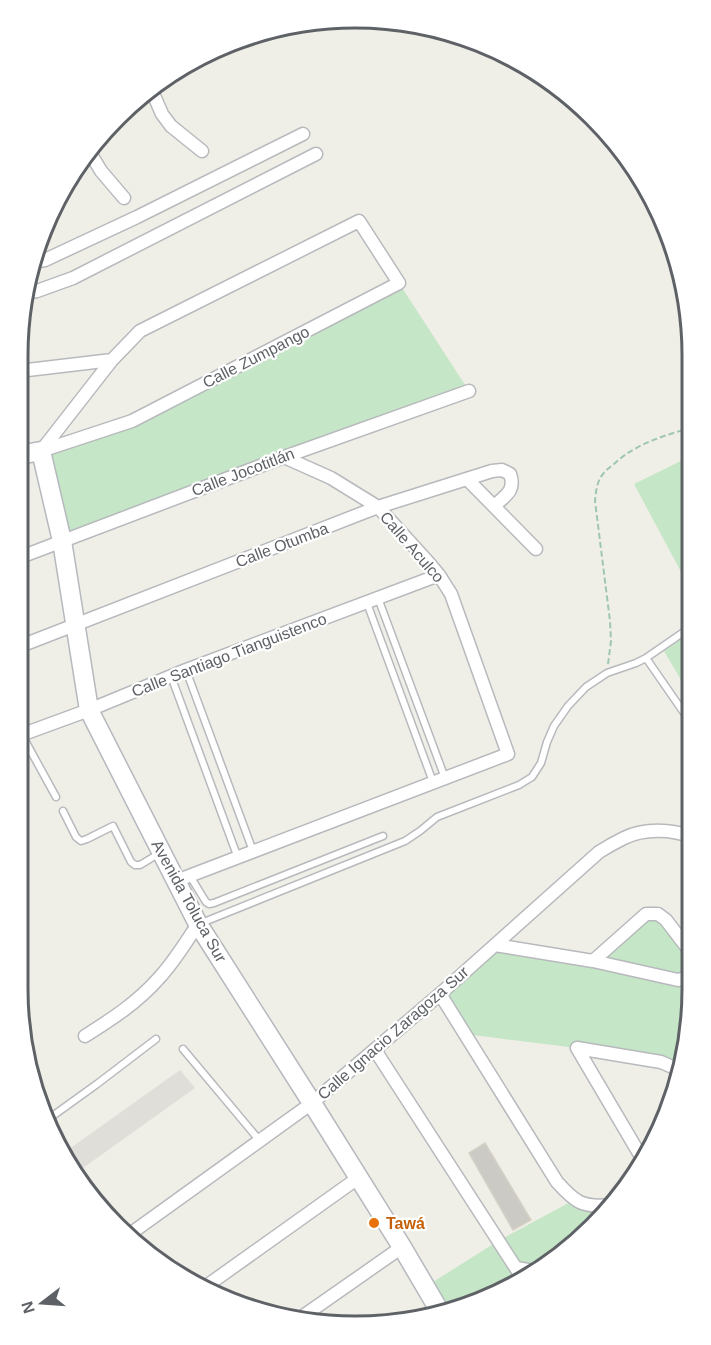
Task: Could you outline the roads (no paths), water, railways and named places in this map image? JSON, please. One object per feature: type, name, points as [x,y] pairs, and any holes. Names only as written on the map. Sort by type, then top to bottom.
[{"type":"street","points":[[155,97],[162,114],[171,126],[202,151]]},
{"type":"street","points":[[44,256],[137,217],[303,134]]},
{"type":"street","points":[[35,291],[73,278],[316,154]]},
{"type":"street","points":[[94,159],[124,198]]},
{"type":"street","name":"Calle Zumpango","points":[[41,451],[132,422],[399,283],[359,221],[140,331],[112,360]]},
{"type":"street","points":[[28,370],[112,360]]},
{"type":"street","points":[[28,453],[41,451],[112,360]]},
{"type":"street","name":"Calle Jocotitlán","points":[[28,554],[284,457],[469,391]]},
{"type":"street","name":"Avenida Toluca Sur","points":[[41,451],[62,542],[88,710],[161,853],[183,879],[198,924],[402,1247],[437,1306]]},
{"type":"street","name":"Calle Aculco","points":[[284,457],[331,478],[378,507],[439,575],[451,594],[508,754],[445,778]]},
{"type":"street","name":"Calle Otumba","points":[[28,643],[378,507],[492,471],[502,470],[510,474],[513,482],[511,491],[494,506]]},
{"type":"street","points":[[468,480],[536,549]]},
{"type":"street","name":"Calle Santiago Tianguistenco","points":[[28,732],[439,575]]},
{"type":"street","points":[[183,879],[445,778]]},
{"type":"street","name":"Calle Ignacio Zaragoza Sur","points":[[135,1231],[312,1103],[440,994],[599,852],[627,836],[652,831],[682,833]]},
{"type":"street","points":[[593,961],[646,914],[658,914],[666,920],[682,941]]},
{"type":"street","points":[[85,1036],[119,1014],[142,995],[160,977],[198,924]]},
{"type":"street","points":[[495,945],[682,979]]},
{"type":"street","points":[[440,994],[557,1182],[579,1203],[601,1206]]},
{"type":"street","points":[[639,1153],[577,1048],[661,1062],[673,1067]]},
{"type":"street","points":[[375,1050],[519,1273]]},
{"type":"street","points":[[211,1283],[358,1178]]},
{"type":"street","points":[[308,1313],[402,1247]]},
{"type":"lane","points":[[373,600],[445,778]]},
{"type":"lane","points":[[373,600],[433,783]]},
{"type":"lane","points":[[198,924],[405,841],[436,817],[519,785],[532,777],[541,763],[554,726],[568,706],[586,687],[607,672],[646,658],[682,633]]},
{"type":"lane","points":[[646,658],[682,710]]},
{"type":"lane","points":[[186,670],[253,852]]},
{"type":"lane","points":[[171,676],[238,858]]},
{"type":"lane","points":[[28,749],[56,797]]},
{"type":"lane","points":[[63,811],[76,837],[81,841],[113,826],[131,862],[135,865],[140,865],[161,853]]},
{"type":"lane","points":[[183,879],[206,902],[214,903],[383,836]]},
{"type":"lane","points":[[53,1116],[156,1039]]},
{"type":"lane","points":[[183,1049],[261,1141]]},
{"type":"place","name":"Tawá","points":[[374,1223]]}]
